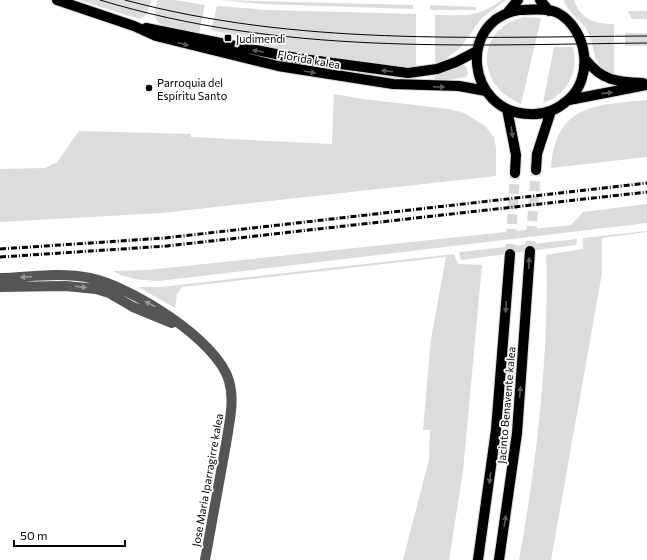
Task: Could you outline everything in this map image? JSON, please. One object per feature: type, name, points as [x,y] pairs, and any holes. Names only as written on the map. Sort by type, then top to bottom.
[{"type":"main road","name":"Florida kalea","points":[[57,0],[134,26],[156,36],[278,66],[393,84],[412,86],[459,86],[486,91]]},
{"type":"main road","points":[[508,12],[518,0]]},
{"type":"main road","points":[[540,0],[549,11]]},
{"type":"main road","points":[[519,10],[549,11],[558,13],[572,26],[580,40],[585,59],[582,78],[576,92],[569,100],[551,111],[537,114],[524,114],[507,109],[494,101],[480,80],[477,69],[477,51],[489,26],[500,16],[508,12],[519,10]]},
{"type":"main road","name":"Florida kalea","points":[[134,26],[296,58],[408,73],[437,69],[456,62],[477,51]]},
{"type":"main road","points":[[585,59],[594,70],[610,79],[647,84]]},
{"type":"main road","points":[[569,100],[647,84]]},
{"type":"main road","points":[[507,109],[516,155],[515,173]]},
{"type":"main road","points":[[536,170],[537,154],[551,111]]},
{"type":"main road","name":"Jacinto Benavente kalea","points":[[499,560],[517,434],[530,251]]},
{"type":"main road","name":"Jacinto Benavente kalea","points":[[478,560],[496,430],[510,254]]},
{"type":"street","name":"Jose Maria Iparragirre kalea","points":[[0,278],[61,275],[101,280],[163,311],[181,327]]},
{"type":"street","name":"Jose Maria Iparragirre kalea","points":[[0,288],[66,286],[96,289],[133,307],[181,327],[197,337],[218,360],[229,381],[231,409],[205,560]]},
{"type":"shaded area","points":[[79,0],[151,0],[147,14],[139,19]]},
{"type":"shaded area","points":[[157,0],[174,0],[205,5],[199,34],[168,27],[158,22],[155,14]]},
{"type":"shaded area","points":[[220,0],[413,5],[413,9],[262,4]]},
{"type":"shaded area","points":[[502,0],[506,0],[482,18],[460,48],[446,59],[435,64],[435,15],[463,15],[478,13]]},
{"type":"shaded area","points":[[564,0],[574,0],[580,12],[589,19],[601,23],[614,24],[614,76],[600,66],[586,29],[570,11]]},
{"type":"shaded area","points":[[430,5],[476,7],[476,10],[430,10]]},
{"type":"shaded area","points":[[217,6],[267,10],[416,14],[416,68],[401,69],[257,47],[258,40],[211,30]]},
{"type":"shaded area","points":[[628,11],[647,11],[647,19],[632,19]]},
{"type":"shaded area","points":[[524,17],[541,18],[521,104],[506,95],[495,84],[489,71],[487,58],[489,45],[496,33],[508,23]]},
{"type":"shaded area","points":[[625,33],[647,33],[647,46],[625,46]]},
{"type":"shaded area","points":[[554,47],[573,47],[573,73],[570,81],[559,94],[543,103]]},
{"type":"shaded area","points":[[274,58],[416,77],[416,83],[343,73],[273,60]]},
{"type":"shaded area","points":[[463,64],[467,68],[468,73],[466,77],[435,82],[435,75]]},
{"type":"shaded area","points":[[334,94],[363,99],[449,109],[464,113],[485,126],[494,137],[496,148],[496,176],[162,213],[0,222],[0,169],[45,168],[57,162],[79,131],[191,134],[191,137],[332,144]]},
{"type":"shaded area","points":[[647,100],[647,157],[551,168],[554,147],[561,131],[570,120],[581,112],[595,107],[611,104]]},
{"type":"shaded area","points":[[647,204],[647,223],[159,281],[130,278],[113,271],[148,270],[571,225],[583,212]]},
{"type":"shaded area","points":[[647,231],[602,238],[602,273],[551,560],[519,560],[532,480],[541,400],[545,346],[547,278],[546,255],[583,249],[583,238]]},
{"type":"shaded area","points":[[577,239],[576,245],[461,260],[459,252]]},
{"type":"shaded area","points":[[454,254],[458,264],[482,265],[463,471],[449,560],[403,560],[429,459],[430,430],[423,430],[431,339],[446,257],[182,287],[177,294],[175,308],[138,287],[161,287]]},
{"type":"tunnel","points":[[530,251],[536,170]]},
{"type":"tunnel","points":[[510,254],[515,173]]},
{"type":"tram line","points":[[100,0],[168,18],[236,30],[304,38],[372,43],[440,45],[647,43]]},
{"type":"tram line","points":[[125,0],[189,15],[254,25],[319,32],[384,36],[450,37],[647,36]]},
{"type":"railway","points":[[0,249],[165,238],[647,183]]},
{"type":"railway","points":[[0,257],[167,246],[647,192]]},
{"type":"place","name":"Judimendi","points":[[228,38]]},
{"type":"place","name":"Parroquia del Espíritu Santo","points":[[149,88]]}]
